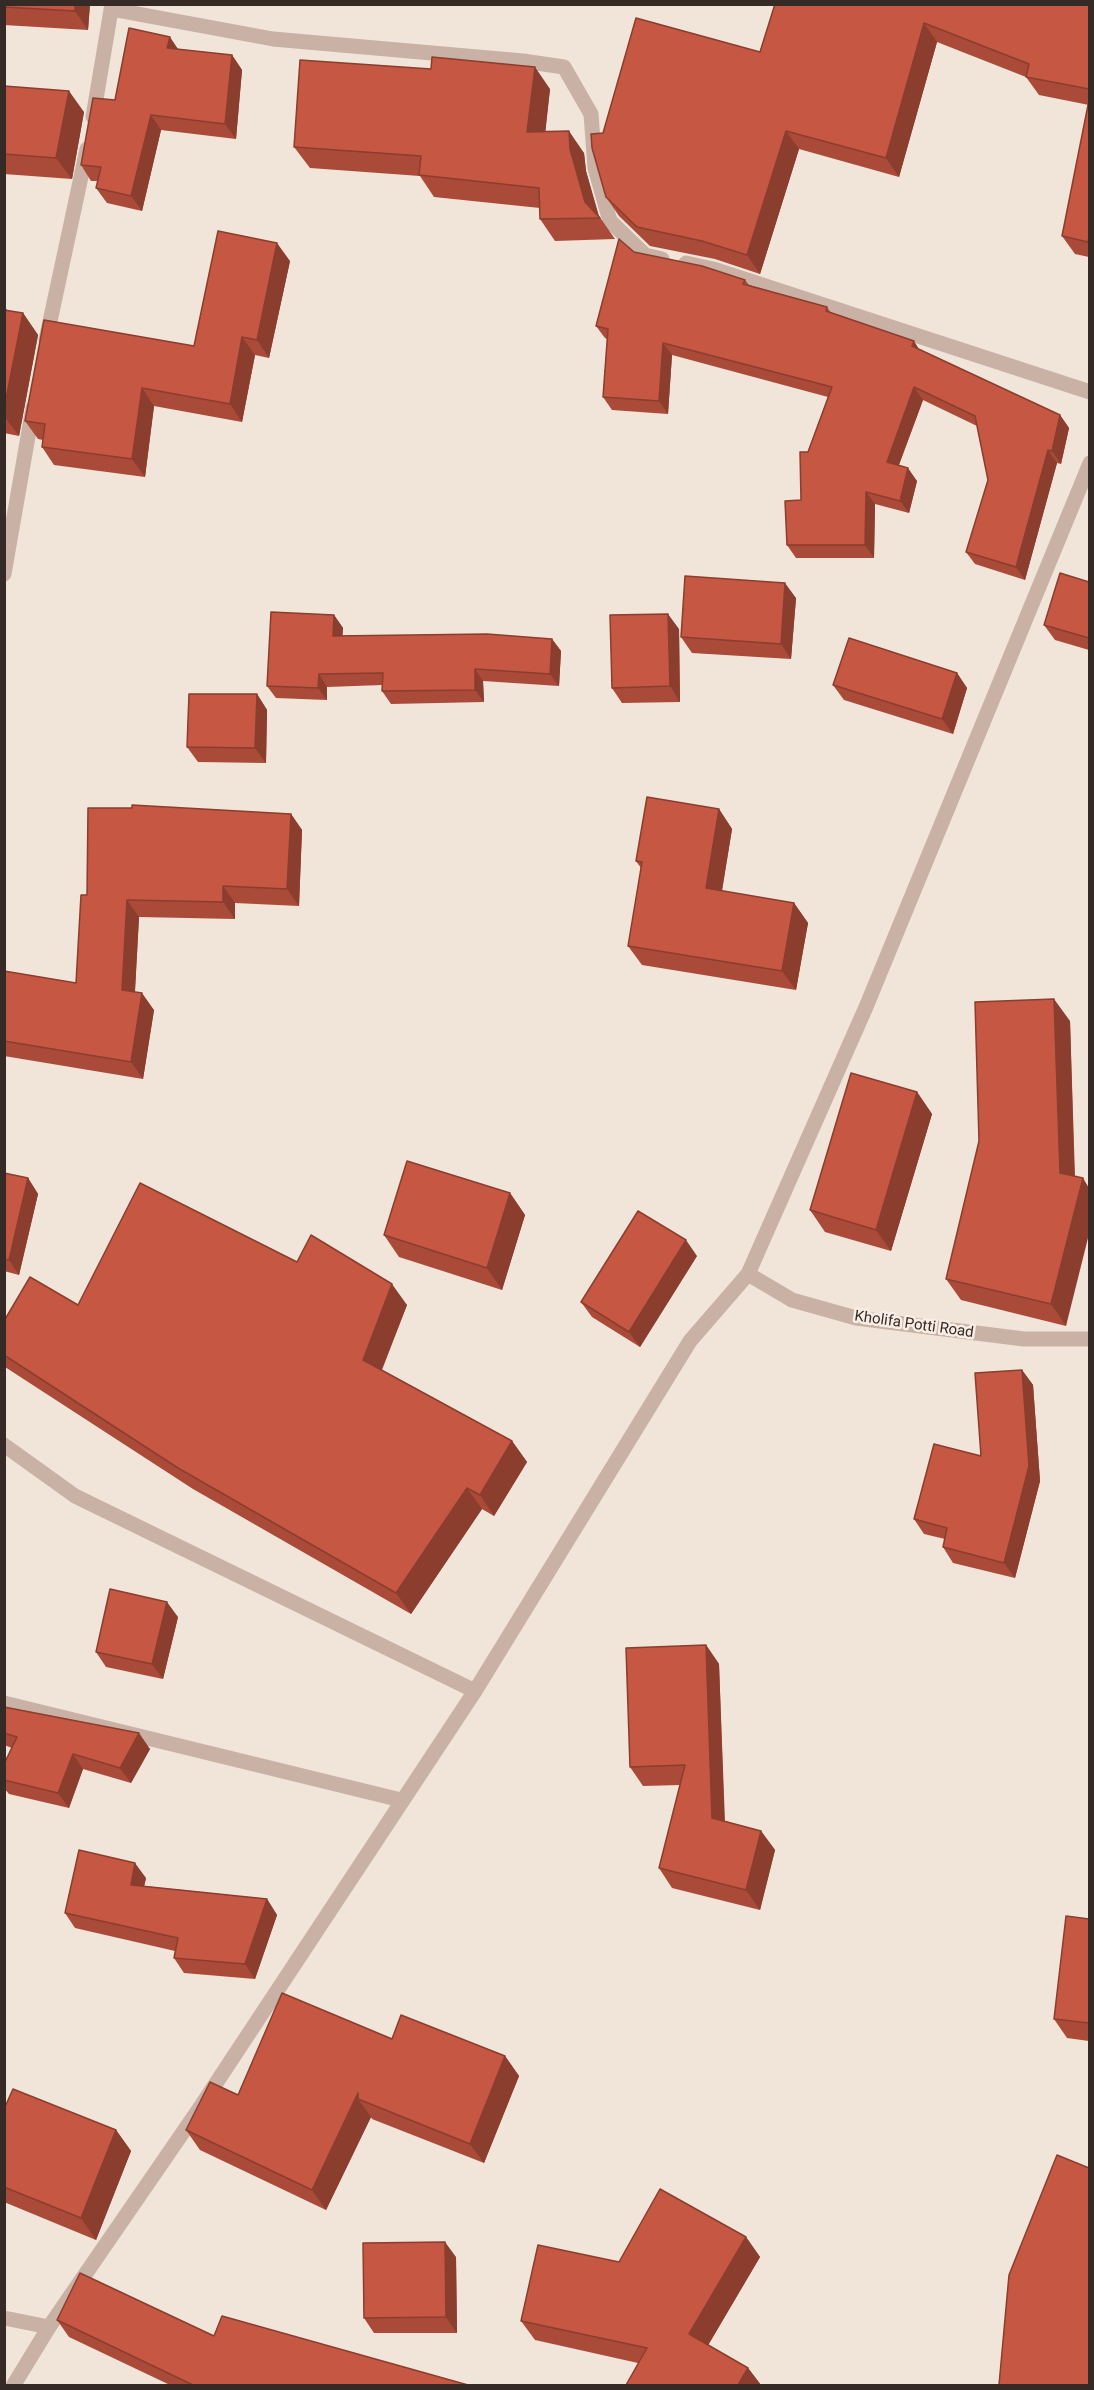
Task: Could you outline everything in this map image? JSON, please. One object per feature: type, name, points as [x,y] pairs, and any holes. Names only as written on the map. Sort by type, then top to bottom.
[{"type":"street","points":[[42,360],[86,159],[112,7],[273,39],[523,61],[564,68],[591,114],[595,168],[610,221],[645,255],[713,269],[1089,392]]},
{"type":"street","points":[[4,574],[36,394]]},
{"type":"street","points":[[13,2385],[49,2327],[199,2109],[474,1691],[690,1341],[748,1274],[866,1007],[1089,463]]},
{"type":"street","name":"Kholifa Potti Road","points":[[748,1274],[792,1300],[856,1318],[1024,1339],[1089,1340]]},
{"type":"street","points":[[4,1445],[75,1496],[474,1691]]},
{"type":"street","points":[[4,1703],[401,1800]]},
{"type":"street","points":[[4,2318],[49,2327]]},
{"type":"building","points":[[4,4],[75,4],[75,11],[4,7]]},
{"type":"building","points":[[775,4],[1089,4],[1089,89],[1026,77],[1029,64],[924,23],[886,158],[786,131],[747,255],[702,241],[637,227],[606,197],[592,148],[591,134],[603,133],[636,18],[760,52]]},
{"type":"building","points":[[129,28],[170,37],[167,48],[232,55],[225,124],[151,115],[131,196],[96,188],[101,167],[81,165],[93,98],[115,100]]},
{"type":"building","points":[[432,57],[535,67],[527,132],[569,131],[570,149],[585,202],[600,218],[540,219],[539,188],[419,175],[421,156],[294,147],[300,60],[431,69]]},
{"type":"building","points":[[4,86],[69,91],[56,158],[4,154]]},
{"type":"building","points":[[1089,100],[1089,237],[1088,242],[1062,236]]},
{"type":"building","points":[[218,231],[277,243],[257,340],[242,337],[230,404],[142,388],[132,459],[42,447],[45,424],[25,421],[44,320],[194,346]]},
{"type":"building","points":[[619,239],[634,252],[702,266],[745,280],[743,284],[827,307],[826,311],[914,341],[912,346],[1060,415],[1052,451],[1048,450],[1016,567],[966,552],[988,480],[975,416],[914,387],[887,462],[908,468],[900,501],[866,492],[865,545],[787,545],[785,501],[801,500],[800,452],[808,452],[832,387],[663,343],[659,401],[603,397],[608,329],[596,326]]},
{"type":"building","points":[[4,310],[23,313],[4,409]]},
{"type":"building","points":[[1060,573],[1089,582],[1089,638],[1044,625]]},
{"type":"building","points":[[685,576],[785,583],[781,644],[681,637]]},
{"type":"building","points":[[271,612],[334,615],[333,636],[487,634],[552,639],[550,674],[475,669],[475,690],[382,691],[383,673],[319,674],[318,688],[267,686]]},
{"type":"building","points":[[668,614],[670,686],[612,688],[610,615]]},
{"type":"building","points":[[849,638],[957,673],[942,719],[833,685]]},
{"type":"building","points":[[189,694],[257,694],[255,748],[187,747]]},
{"type":"building","points":[[647,797],[719,809],[706,888],[794,903],[782,971],[628,946],[642,862],[636,861]]},
{"type":"building","points":[[132,805],[291,814],[287,889],[223,886],[223,902],[127,900],[122,990],[142,993],[131,1062],[4,1041],[4,971],[76,983],[81,895],[87,895],[88,808],[132,808]]},
{"type":"building","points":[[1054,999],[1060,1173],[1083,1178],[1051,1304],[946,1279],[979,1141],[975,1002]]},
{"type":"building","points":[[851,1073],[917,1092],[876,1230],[810,1210]]},
{"type":"building","points":[[407,1161],[510,1193],[487,1268],[384,1235]]},
{"type":"building","points":[[4,1173],[28,1178],[9,1260],[4,1259]]},
{"type":"building","points":[[140,1183],[297,1262],[311,1235],[392,1284],[363,1360],[512,1441],[480,1495],[467,1488],[396,1593],[178,1468],[4,1355],[4,1321],[30,1277],[78,1305]]},
{"type":"building","points":[[638,1211],[686,1240],[629,1332],[581,1302]]},
{"type":"building","points":[[1022,1370],[1029,1466],[1004,1563],[943,1547],[947,1528],[914,1519],[934,1444],[981,1456],[975,1373]]},
{"type":"building","points":[[110,1589],[167,1602],[152,1664],[96,1652]]},
{"type":"building","points":[[706,1645],[712,1818],[761,1831],[746,1890],[659,1868],[685,1765],[630,1767],[626,1648]]},
{"type":"building","points":[[4,1707],[139,1733],[120,1768],[73,1754],[58,1793],[4,1780],[4,1764],[17,1737],[4,1733]]},
{"type":"building","points":[[79,1850],[135,1863],[131,1885],[267,1899],[245,1964],[174,1958],[178,1938],[65,1913]]},
{"type":"building","points":[[1066,1916],[1089,1919],[1089,2023],[1054,2019]]},
{"type":"building","points":[[282,1993],[392,2039],[401,2015],[505,2056],[470,2144],[358,2099],[358,2093],[312,2190],[186,2130],[210,2082],[238,2095]]},
{"type":"building","points":[[13,2089],[116,2130],[81,2218],[4,2187],[4,2109]]},
{"type":"building","points":[[1057,2155],[1089,2168],[1089,2385],[999,2385],[1009,2275]]},
{"type":"building","points":[[660,2189],[746,2237],[689,2334],[748,2368],[738,2385],[626,2385],[647,2348],[521,2321],[538,2245],[619,2262]]},
{"type":"building","points":[[445,2242],[446,2317],[364,2318],[363,2243]]},
{"type":"building","points":[[80,2273],[214,2336],[222,2316],[468,2385],[193,2385],[57,2320]]}]
